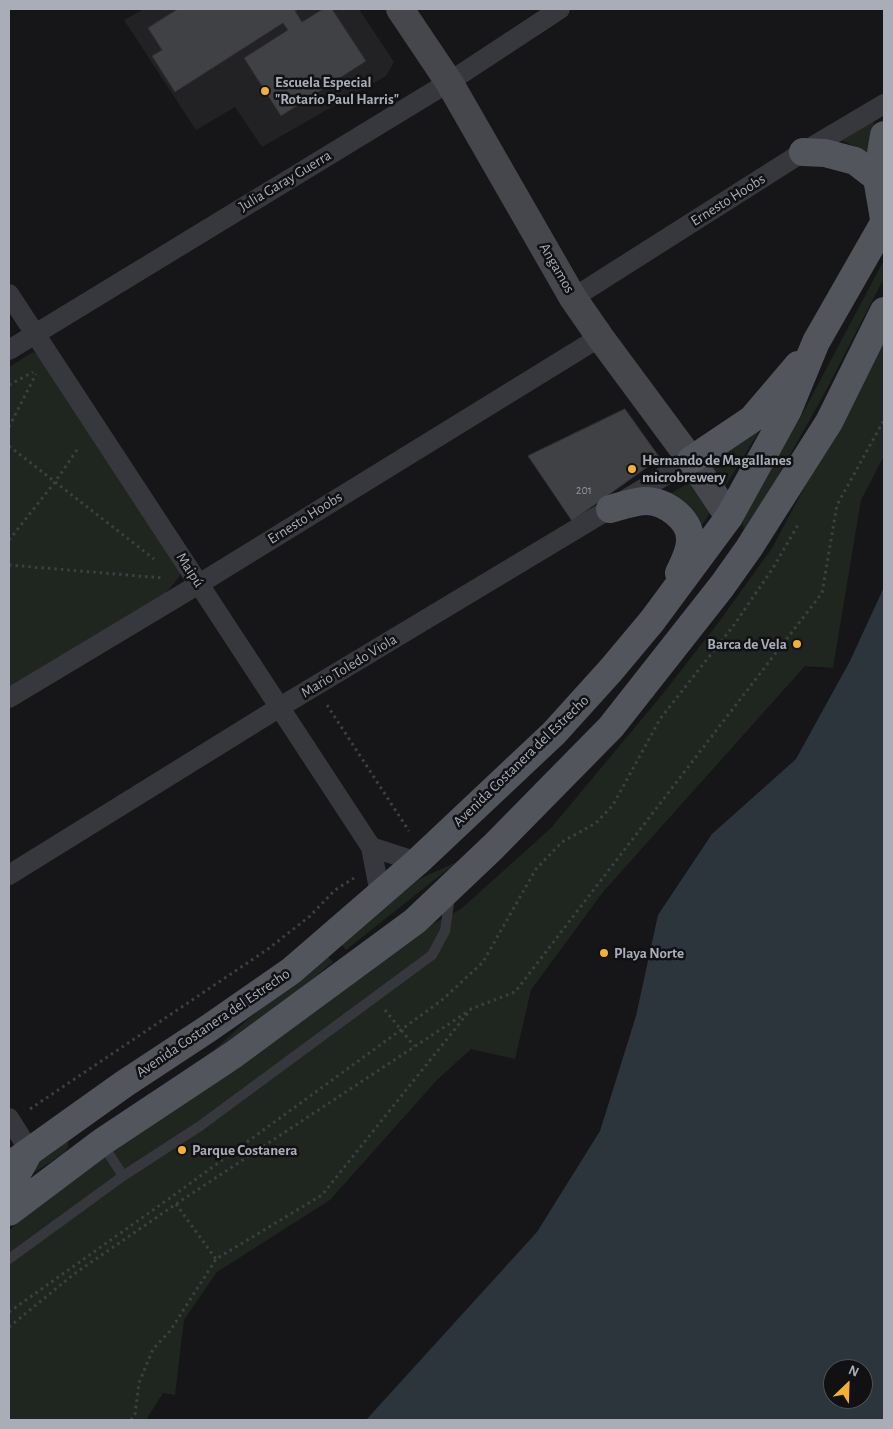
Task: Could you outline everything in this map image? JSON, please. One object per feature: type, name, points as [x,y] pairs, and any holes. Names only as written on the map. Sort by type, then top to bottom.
[{"type":"main road","points":[[884,135],[877,178],[884,221]]},
{"type":"main road","points":[[803,152],[825,153],[855,161],[877,178]]},
{"type":"main road","name":"Avenida Costanera del Estrecho","points":[[19,1158],[291,971],[417,862],[554,733],[652,622],[729,517],[788,410],[816,342],[884,221]]},
{"type":"main road","points":[[9,1212],[102,1142],[233,1055],[415,921],[492,847],[610,727],[722,586],[749,548],[829,422],[884,311]]},
{"type":"main road","points":[[691,460],[752,419],[816,342]]},
{"type":"main road","points":[[610,509],[645,501],[664,505],[676,512],[684,521],[691,538],[685,562],[652,622]]},
{"type":"main road","points":[[722,586],[727,558],[729,517]]},
{"type":"main road","points":[[417,862],[492,847]]},
{"type":"main road","points":[[102,1142],[124,1084]]},
{"type":"main road","points":[[9,1188],[19,1158]]},
{"type":"street","name":"Angamos","points":[[400,9],[449,82],[573,298],[691,460],[729,517]]},
{"type":"street","name":"Julia Garay Guerra","points":[[9,350],[449,82],[560,9]]},
{"type":"street","name":"Ernesto Hoobs","points":[[573,298],[803,152],[884,104]]},
{"type":"street","name":"Maipú","points":[[9,294],[377,853],[380,894]]},
{"type":"street","name":"Ernesto Hoobs","points":[[9,698],[199,584],[600,337]]},
{"type":"street","name":"Mario Toledo Viola","points":[[9,876],[280,707],[691,460]]},
{"type":"street","points":[[377,853],[417,862]]},
{"type":"street","points":[[10,1120],[19,1158]]},
{"type":"lane","points":[[9,1260],[122,1176],[200,1126],[432,956],[445,931],[451,886]]},
{"type":"lane","points":[[102,1142],[122,1176]]},
{"type":"path","points":[[9,385],[38,370],[9,427]]},
{"type":"path","points":[[9,1327],[74,1274],[176,1204],[471,1009],[514,992],[822,593],[837,506],[884,420]]},
{"type":"path","points":[[9,446],[154,560],[158,566]]},
{"type":"path","points":[[9,540],[55,482],[79,447]]},
{"type":"path","points":[[9,564],[166,578],[162,572]]},
{"type":"path","points":[[334,699],[326,704],[409,831]]},
{"type":"path","points":[[10,1120],[268,949],[310,916],[335,890],[363,871],[377,853],[416,824]]},
{"type":"path","points":[[131,1420],[135,1414],[139,1383],[154,1349],[170,1331],[216,1259],[322,1195],[471,1009]]},
{"type":"path","points":[[176,1204],[216,1259]]},
{"type":"shaded area","name":"Escuela Especial \"Rotario Paul Harris\"","points":[[144,9],[359,9],[394,62],[386,76],[262,147],[235,107],[196,130],[124,20]]},
{"type":"shaded area","points":[[875,119],[867,153],[841,140]]},
{"type":"shaded area","points":[[884,260],[884,278],[821,400],[744,536],[742,515],[799,420]]},
{"type":"shaded area","points":[[884,339],[884,456],[861,500],[833,668],[805,666],[603,892],[531,990],[515,1059],[471,1049],[437,1080],[330,1200],[217,1272],[184,1320],[175,1395],[163,1393],[146,1420],[9,1420],[9,1230],[80,1174],[278,1039],[365,975],[421,930],[461,909],[551,828],[661,696],[721,619],[772,548]]},
{"type":"shaded area","points":[[33,352],[51,362],[183,563],[179,577],[166,593],[9,687],[9,367]]},
{"type":"shaded area","points":[[760,430],[723,490],[706,461]]},
{"type":"shaded area","points":[[692,481],[712,510],[700,528],[668,495]]},
{"type":"shaded area","points":[[884,587],[884,1420],[366,1420],[537,1232],[600,1131],[636,1016],[658,915],[712,834],[796,759],[850,661]]},
{"type":"shaded area","points":[[457,862],[346,950],[340,943],[421,878]]},
{"type":"shaded area","points":[[327,956],[333,962],[250,1030],[115,1119],[214,1050],[246,1021]]},
{"type":"shaded area","points":[[68,1139],[68,1147],[64,1153],[20,1182],[20,1170]]},
{"type":"building","points":[[178,9],[299,9],[295,11],[302,22],[323,9],[332,9],[366,61],[281,116],[244,58],[288,30],[283,23],[175,92],[152,56],[162,50],[148,28]]},
{"type":"building","points":[[625,409],[660,458],[572,521],[528,456]]},
{"type":"place","name":"Escuela Especial \"Rotario Paul Harris\"","points":[[265,91]]},
{"type":"place","name":"Hernando de Magallanes microbrewery","points":[[632,469]]},
{"type":"place","name":"Barca de Vela","points":[[797,644]]},
{"type":"place","name":"Playa Norte","points":[[604,953]]},
{"type":"place","name":"Parque Costanera","points":[[182,1150]]}]
